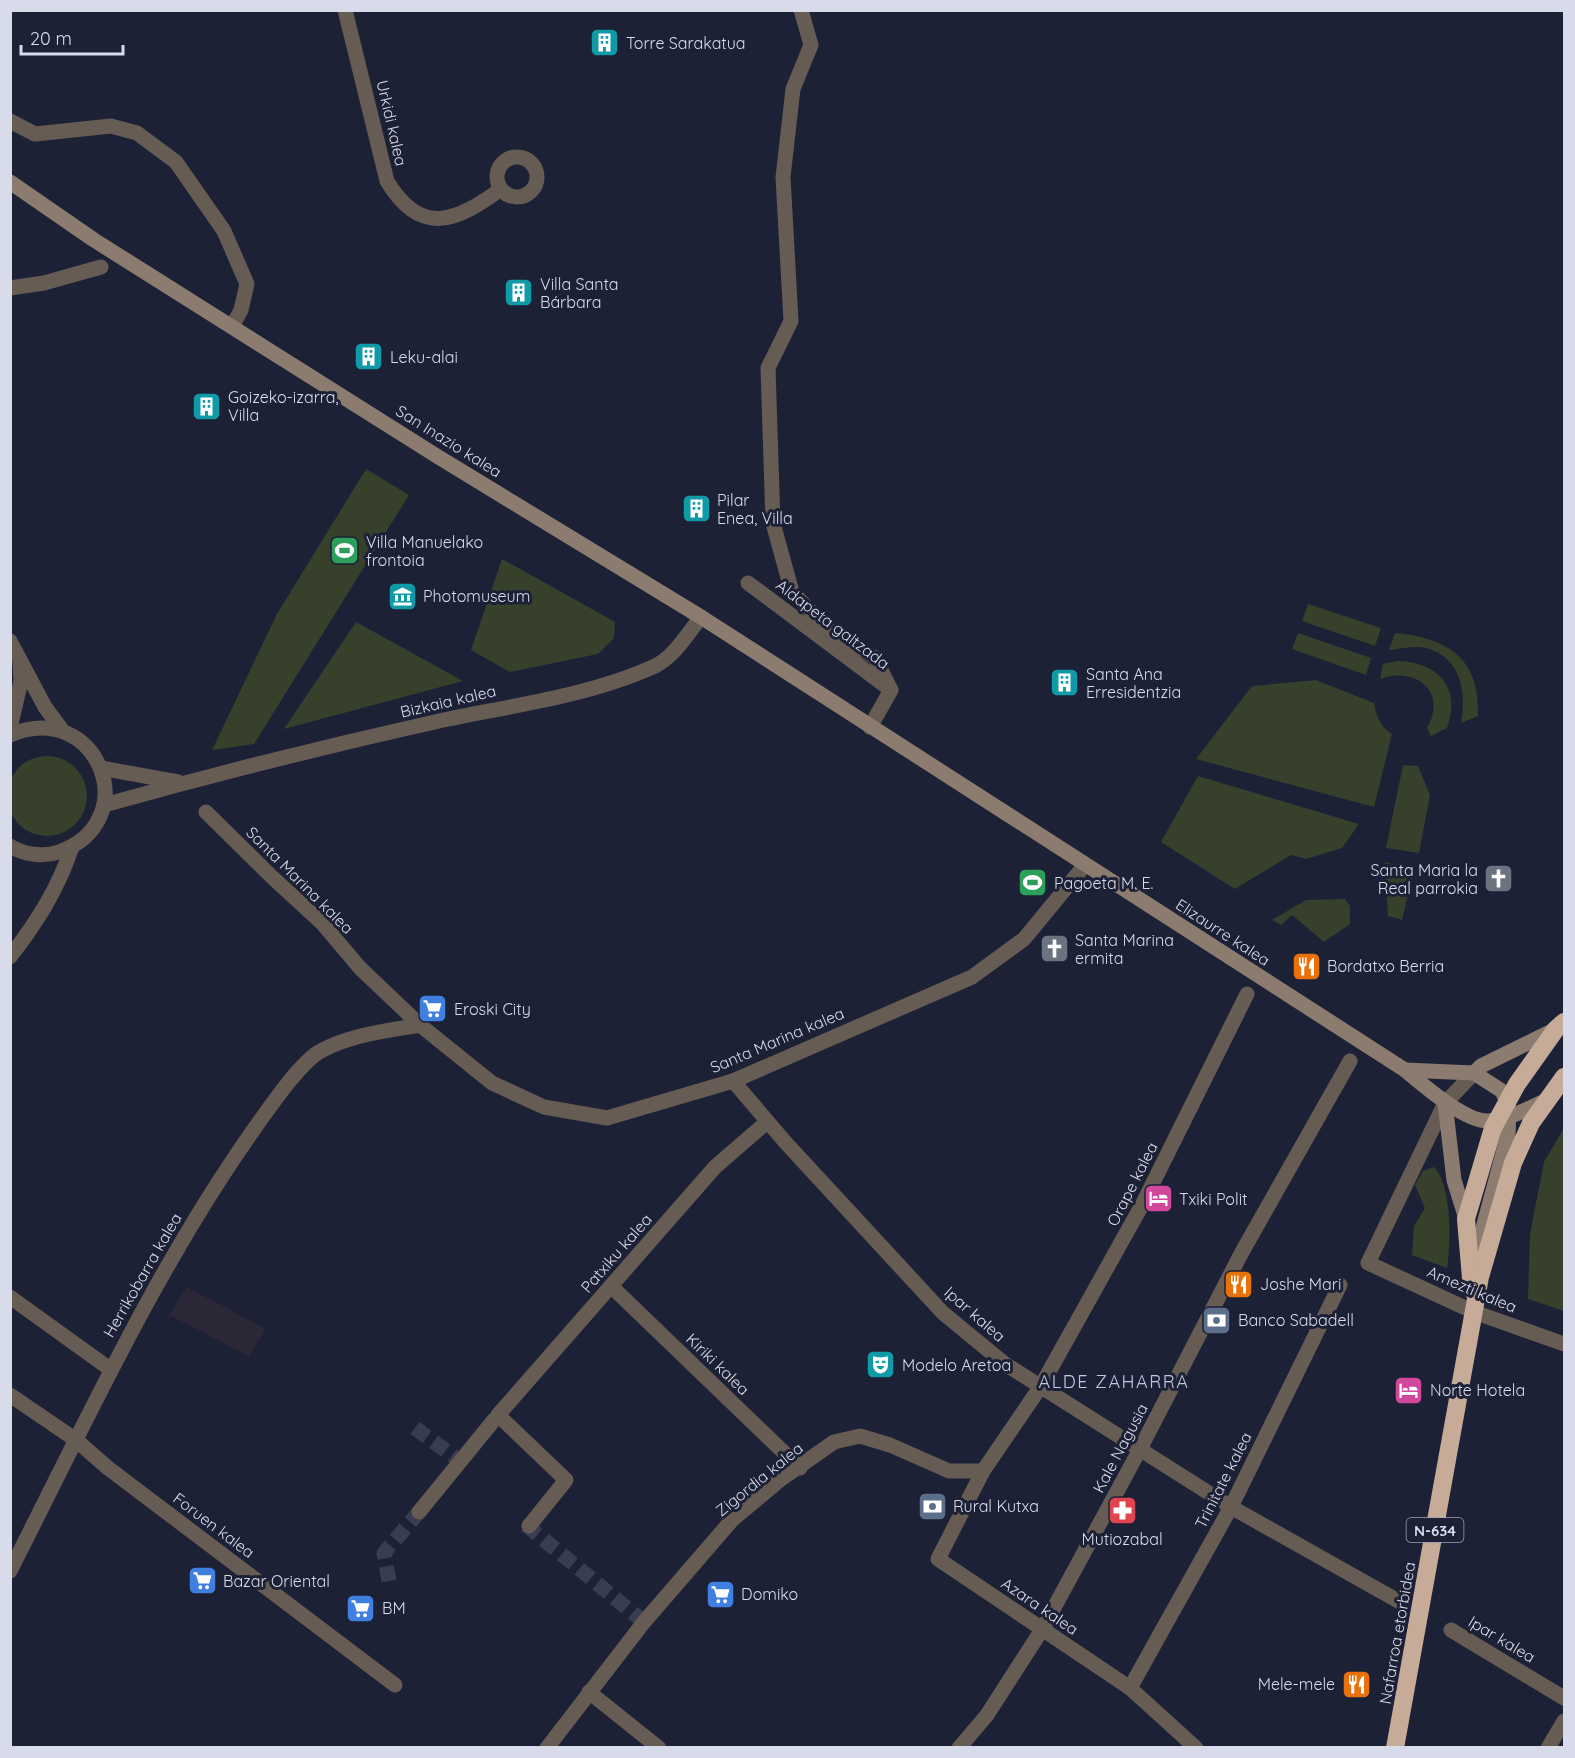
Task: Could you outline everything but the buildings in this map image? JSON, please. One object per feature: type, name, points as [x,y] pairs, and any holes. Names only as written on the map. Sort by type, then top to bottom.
[{"type":"highway","name":"N-634","points":[[1474,1312],[1466,1219],[1492,1128],[1505,1112],[1560,1026]]},
{"type":"highway","name":"N-634","points":[[1474,1312],[1480,1277],[1513,1163],[1531,1123],[1564,1077]]},
{"type":"highway","name":"Nafarroa etorbidea","points":[[1395,1748],[1474,1312]]},
{"type":"main road","name":"San Inazio kalea","points":[[10,182],[94,240],[233,325],[440,458],[701,617],[870,727]]},
{"type":"main road","name":"Elizaurre kalea","points":[[870,727],[1405,1070],[1445,1103],[1486,1121],[1505,1112]]},
{"type":"main road","points":[[1474,1073],[1481,1066],[1560,1026]]},
{"type":"main road","points":[[1405,1070],[1474,1073],[1502,1091],[1508,1135],[1483,1228],[1480,1277]]},
{"type":"main road","points":[[1505,1112],[1545,1101]]},
{"type":"main road","points":[[1445,1103],[1454,1180],[1466,1219]]},
{"type":"street","name":"Urkidi kalea","points":[[345,10],[387,181],[398,199],[412,210],[432,218],[453,217],[470,211],[501,189]]},
{"type":"street","points":[[801,10],[811,45],[793,88],[783,177],[791,321],[768,368],[773,523],[792,592],[827,628],[875,658],[891,690]]},
{"type":"street","points":[[10,121],[35,134],[111,126],[137,133],[176,162],[224,231],[247,284],[233,325]]},
{"type":"street","points":[[10,288],[44,283],[101,267]]},
{"type":"street","name":"Aldapeta galtzada","points":[[748,583],[891,690],[870,727]]},
{"type":"street","name":"Bizkaia kalea","points":[[104,805],[181,783],[371,736],[601,684],[656,665],[673,652],[701,617]]},
{"type":"street","points":[[10,641],[45,707],[62,730],[85,745],[101,768],[106,786],[104,805],[98,822],[87,836],[72,847],[53,854],[32,854],[10,846]]},
{"type":"street","points":[[10,728],[21,681],[20,661]]},
{"type":"street","points":[[10,735],[25,729],[42,727],[62,730]]},
{"type":"street","name":"Bizkaia kalea","points":[[101,768],[181,783]]},
{"type":"street","name":"Santa Marina kalea","points":[[206,812],[272,878],[322,923],[360,968],[420,1025],[492,1083],[544,1107],[607,1118],[733,1081],[972,977],[1024,939],[1085,865]]},
{"type":"street","points":[[10,957],[42,915],[62,878],[72,847]]},
{"type":"street","name":"Orape kalea","points":[[1041,1386],[1143,1205],[1247,994]]},
{"type":"street","name":"Herrikobarra kalea","points":[[10,1571],[110,1369],[193,1221],[278,1095],[318,1053],[355,1038],[420,1025]]},
{"type":"street","name":"Kale Nagusia","points":[[959,1748],[987,1715],[1043,1629],[1139,1451],[1242,1252],[1350,1061]]},
{"type":"street","points":[[1445,1103],[1474,1073]]},
{"type":"street","name":"Ipar kalea","points":[[733,1081],[766,1122],[943,1313],[1005,1364],[1139,1451],[1231,1507],[1400,1602]]},
{"type":"street","name":"Amezti kalea","points":[[1445,1103],[1368,1263],[1474,1312],[1564,1344]]},
{"type":"street","name":"Patxiku kalea","points":[[419,1512],[496,1417],[715,1167],[766,1122]]},
{"type":"street","name":"Trinitate kalea","points":[[1130,1688],[1231,1507],[1340,1285]]},
{"type":"street","name":"Kiriki kalea","points":[[611,1286],[800,1468]]},
{"type":"street","points":[[10,1297],[110,1369]]},
{"type":"street","points":[[983,1471],[1041,1386]]},
{"type":"street","name":"Foruen kalea","points":[[10,1395],[76,1440],[108,1468],[395,1685]]},
{"type":"street","points":[[496,1417],[566,1480],[529,1526]]},
{"type":"street","name":"Zigordia kalea","points":[[546,1748],[644,1622],[732,1520],[781,1479],[800,1468],[834,1442],[860,1436],[890,1445],[949,1471],[983,1471]]},
{"type":"street","name":"Azara kalea","points":[[983,1471],[938,1559],[1130,1688],[1196,1748]]},
{"type":"street","name":"Ipar kalea","points":[[1451,1630],[1564,1698]]},
{"type":"street","points":[[589,1692],[659,1748]]},
{"type":"street","points":[[1548,1748],[1564,1720]]},
{"type":"shaded area","points":[[187,1287],[266,1329],[249,1356],[169,1315]]},
{"type":"green space","points":[[366,469],[409,495],[254,744],[212,750],[277,614]]},
{"type":"green space","points":[[502,559],[615,622],[614,638],[598,654],[510,672],[471,650]]},
{"type":"green space","points":[[1308,604],[1381,628],[1375,646],[1302,621]]},
{"type":"green space","points":[[356,622],[463,681],[284,729]]},
{"type":"green space","points":[[1298,633],[1371,658],[1366,675],[1292,649]]},
{"type":"green space","points":[[1395,633],[1431,640],[1457,655],[1467,666],[1473,679],[1478,716],[1461,723],[1462,688],[1454,668],[1447,659],[1421,647],[1389,650]]},
{"type":"green space","points":[[1398,661],[1425,666],[1443,680],[1449,689],[1451,701],[1451,714],[1447,728],[1431,736],[1427,728],[1434,703],[1425,685],[1405,676],[1380,679],[1383,664]]},
{"type":"green space","points":[[1316,680],[1374,703],[1381,724],[1392,734],[1374,807],[1196,759],[1252,686]]},
{"type":"green space","points":[[47,756],[62,759],[75,768],[84,781],[87,796],[84,811],[75,824],[62,833],[47,836],[32,833],[19,824],[10,811],[7,796],[10,781],[19,768],[32,759]]},
{"type":"green space","points":[[1403,765],[1418,766],[1430,795],[1419,853],[1386,848]]},
{"type":"green space","points":[[1198,776],[1359,824],[1342,848],[1306,859],[1291,855],[1235,889],[1161,842]]},
{"type":"green space","points":[[1385,862],[1414,870],[1402,920],[1388,916]]},
{"type":"green space","points":[[1345,899],[1350,906],[1350,924],[1324,942],[1292,915],[1281,925],[1272,920],[1306,900]]},
{"type":"green space","points":[[1564,1128],[1564,1311],[1528,1299],[1530,1234],[1544,1162]]},
{"type":"green space","points":[[1434,1167],[1444,1187],[1449,1215],[1447,1268],[1412,1255],[1414,1226],[1425,1208],[1415,1185],[1423,1171]]},
{"type":"tunnel","points":[[415,1428],[460,1461]]},
{"type":"tunnel","points":[[389,1581],[384,1553],[419,1512]]},
{"type":"tunnel","points":[[526,1525],[644,1622]]},
{"type":"place","name":"Torre Sarakatua","points":[[605,43]]},
{"type":"place","name":"Villa Santa Bárbara","points":[[519,293]]},
{"type":"place","name":"Leku-alai","points":[[369,357]]},
{"type":"place","name":"Goizeko-izarra, Villa","points":[[207,406]]},
{"type":"place","name":"Pilar Enea, Villa","points":[[696,509]]},
{"type":"place","name":"Villa Manuelako frontoia","points":[[345,551]]},
{"type":"place","name":"Photomuseum","points":[[402,596]]},
{"type":"place","name":"Santa Ana Erresidentzia","points":[[1065,683]]},
{"type":"place","name":"Santa Maria la Real parrokia","points":[[1499,879]]},
{"type":"place","name":"Pagoeta M. E.","points":[[1033,883]]},
{"type":"place","name":"Santa Marina ermita","points":[[1054,949]]},
{"type":"place","name":"Bordatxo Berria","points":[[1306,966]]},
{"type":"place","name":"Eroski City","points":[[433,1009]]},
{"type":"place","name":"Txiki Polit","points":[[1158,1199]]},
{"type":"place","name":"Joshe Mari","points":[[1239,1284]]},
{"type":"place","name":"Banco Sabadell","points":[[1217,1320]]},
{"type":"place","name":"Modelo Aretoa","points":[[881,1365]]},
{"type":"place","name":"Norte Hotela","points":[[1409,1390]]},
{"type":"place","name":"Rural Kutxa","points":[[932,1506]]},
{"type":"place","name":"Mutiozabal","points":[[1122,1511]]},
{"type":"place","name":"Bazar Oriental","points":[[202,1581]]},
{"type":"place","name":"Domiko","points":[[720,1594]]},
{"type":"place","name":"BM","points":[[361,1608]]},
{"type":"place","name":"Mele-mele","points":[[1356,1684]]},
{"type":"district","name":"ALDE ZAHARRA","points":[[1114,1381]]}]
